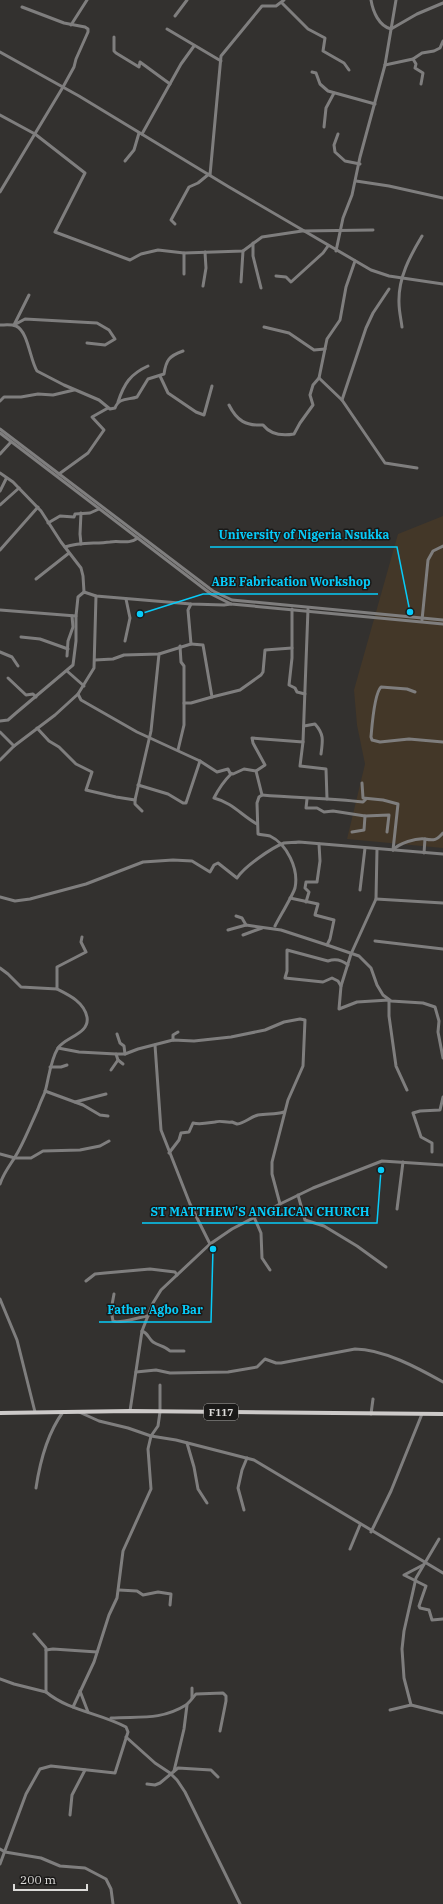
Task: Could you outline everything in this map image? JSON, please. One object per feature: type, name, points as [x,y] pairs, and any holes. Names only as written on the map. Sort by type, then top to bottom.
[{"type":"main road","name":"F117","points":[[0,1414],[130,1411],[443,1414]]},
{"type":"street","points":[[71,24],[87,0]]},
{"type":"street","points":[[175,16],[187,0]]},
{"type":"street","points":[[371,0],[377,18],[385,26],[392,29]]},
{"type":"street","points":[[336,250],[343,218],[356,180],[360,157],[385,65],[396,0]]},
{"type":"street","points":[[175,224],[171,220],[189,187],[198,183],[209,174],[221,56],[262,6],[276,6],[283,2],[308,29],[325,38],[323,52],[344,63],[349,70]]},
{"type":"street","points":[[392,29],[417,14],[443,2]]},
{"type":"street","points":[[0,192],[74,67],[88,32],[88,29],[85,27],[71,24],[22,7]]},
{"type":"street","points":[[167,29],[221,62]]},
{"type":"street","points":[[114,37],[114,50],[116,53],[139,67],[140,62],[170,84]]},
{"type":"street","points":[[385,65],[413,59],[418,54],[438,49],[443,41]]},
{"type":"street","points":[[125,161],[134,150],[140,134],[181,64],[194,46]]},
{"type":"street","points":[[0,52],[63,87],[302,231],[371,270],[389,276],[443,284]]},
{"type":"street","points":[[413,59],[416,64],[415,68],[423,73],[420,84]]},
{"type":"street","points":[[312,72],[316,74],[321,86],[334,93],[375,104]]},
{"type":"street","points":[[324,127],[326,108],[334,93]]},
{"type":"street","points":[[0,115],[35,134],[85,173],[55,232],[130,260],[149,251],[158,250],[184,253],[243,251],[262,237],[302,231],[373,230]]},
{"type":"street","points":[[338,134],[334,145],[335,152],[345,161],[360,164]]},
{"type":"street","points":[[356,180],[443,198]]},
{"type":"street","points":[[402,327],[399,302],[402,277],[409,257],[422,236]]},
{"type":"street","points":[[253,243],[252,256],[261,288]]},
{"type":"street","points":[[276,276],[286,277],[291,282],[323,253],[328,246]]},
{"type":"street","points":[[241,282],[241,263],[243,251]]},
{"type":"street","points":[[204,286],[206,268],[205,252]]},
{"type":"street","points":[[184,253],[184,274]]},
{"type":"street","points":[[229,405],[238,418],[251,426],[263,425],[266,430],[283,436],[294,434],[300,423],[314,405],[310,395],[313,385],[319,378],[327,339],[340,320],[346,287],[355,261]]},
{"type":"street","points":[[342,400],[366,328],[373,313],[389,289]]},
{"type":"street","points":[[14,325],[29,295]]},
{"type":"street","points":[[14,325],[25,319],[97,323],[109,330],[115,339],[106,345],[87,343]]},
{"type":"street","points":[[0,325],[14,325],[20,328],[37,371],[74,390],[99,400],[108,408]]},
{"type":"street","points":[[264,327],[289,333],[314,350],[325,349]]},
{"type":"street","points":[[118,402],[137,397],[148,380],[154,376],[164,374],[165,363],[168,358],[183,351]]},
{"type":"street","points":[[59,474],[88,453],[104,430],[92,417],[108,408],[113,409],[118,402],[128,378],[137,370],[148,366]]},
{"type":"street","points":[[160,376],[168,394],[196,412],[204,415],[212,386]]},
{"type":"street","points":[[319,378],[342,400],[355,422],[385,463],[417,468]]},
{"type":"street","points":[[0,401],[4,397],[21,397],[38,394],[53,395],[74,390]]},
{"type":"street","points":[[0,429],[213,591],[232,600],[422,620],[443,624]]},
{"type":"street","points":[[0,433],[211,594],[231,604]]},
{"type":"street","points":[[0,454],[11,442]]},
{"type":"street","points":[[0,474],[6,479],[14,482],[38,507],[81,568],[84,592]]},
{"type":"street","points":[[0,491],[6,479]]},
{"type":"street","points":[[0,505],[19,488]]},
{"type":"street","points":[[0,550],[38,507]]},
{"type":"street","points":[[48,522],[60,516],[90,514],[99,509]]},
{"type":"street","points":[[81,514],[81,544]]},
{"type":"street","points":[[65,547],[81,544],[105,544],[110,542],[119,543],[134,541],[138,538]]},
{"type":"street","points":[[422,620],[428,560],[433,551],[443,546]]},
{"type":"street","points":[[36,579],[69,553]]},
{"type":"street","points":[[84,592],[96,596],[190,604],[231,604],[308,609]]},
{"type":"street","points":[[67,656],[68,641],[73,627],[78,597],[84,592]]},
{"type":"street","points":[[1,758],[78,694],[84,686],[94,668],[96,596]]},
{"type":"street","points":[[125,641],[130,618],[126,599]]},
{"type":"street","points":[[190,604],[188,610],[191,644]]},
{"type":"street","points":[[292,609],[292,648],[289,685],[295,688],[297,692],[305,694]]},
{"type":"street","points":[[308,609],[304,726],[300,766],[326,769],[327,799]]},
{"type":"street","points":[[0,610],[74,616]]},
{"type":"street","points":[[0,721],[8,720],[73,665],[75,658],[74,616]]},
{"type":"street","points":[[422,620],[443,620]]},
{"type":"street","points":[[21,637],[40,639],[68,649]]},
{"type":"street","points":[[95,660],[113,659],[124,655],[159,654],[180,646],[191,644],[203,645],[212,697]]},
{"type":"street","points":[[178,750],[184,725],[184,666],[181,662],[180,646]]},
{"type":"street","points":[[184,703],[191,703],[240,690],[263,672],[265,650],[292,648]]},
{"type":"street","points":[[0,652],[12,657],[18,666]]},
{"type":"street","points":[[142,811],[135,804],[135,800],[151,730],[159,654]]},
{"type":"street","points":[[67,671],[84,686]]},
{"type":"street","points":[[8,678],[26,695],[33,694],[36,697]]},
{"type":"street","points":[[415,692],[407,689],[387,686],[381,687],[377,691],[372,723],[372,740],[380,742],[409,740],[443,742]]},
{"type":"street","points":[[78,694],[81,700],[149,737],[200,761],[217,772],[228,769],[231,774]]},
{"type":"street","points":[[304,726],[315,724],[322,730],[322,754]]},
{"type":"street","points":[[37,728],[49,741],[59,747],[76,764],[92,772],[86,790],[135,800]]},
{"type":"street","points":[[0,732],[14,746]]},
{"type":"street","points":[[257,824],[246,818],[234,806],[214,798],[224,785],[225,780],[231,774],[244,769],[256,771],[265,765],[259,756],[252,738],[303,742]]},
{"type":"street","points":[[138,785],[168,794],[183,803],[186,803],[200,761]]},
{"type":"street","points":[[256,771],[262,795]]},
{"type":"street","points":[[362,783],[362,796],[366,799]]},
{"type":"street","points":[[262,795],[347,799],[363,802],[366,799],[383,800],[398,804],[393,850]]},
{"type":"street","points":[[262,795],[259,797],[257,803],[259,806],[257,824],[258,834],[269,836],[280,842],[289,856],[295,871],[295,888],[275,926]]},
{"type":"street","points":[[308,798],[306,808],[317,808],[324,812],[333,811],[365,816],[389,815],[387,832]]},
{"type":"street","points":[[352,832],[364,830],[365,816]]},
{"type":"street","points":[[393,850],[396,847],[417,838],[433,840],[438,839],[443,833]]},
{"type":"street","points":[[424,853],[425,839]]},
{"type":"street","points":[[0,897],[14,901],[30,899],[86,884],[114,872],[150,861],[192,861],[210,872],[214,865],[218,863],[237,878],[249,864],[281,845],[299,842],[443,854]]},
{"type":"street","points":[[306,902],[309,892],[305,888],[306,882],[317,882],[320,861],[319,844]]},
{"type":"street","points":[[360,890],[366,848]]},
{"type":"street","points":[[377,849],[376,899],[351,954],[341,986],[339,1009],[357,1002],[389,1000]]},
{"type":"street","points":[[290,898],[318,904],[315,914],[334,920],[330,940],[327,944]]},
{"type":"street","points":[[376,899],[443,903]]},
{"type":"street","points":[[236,916],[242,918],[246,925]]},
{"type":"street","points":[[228,930],[246,925],[281,930],[327,944],[359,956],[371,968],[377,985],[383,995],[389,1000],[395,1002],[431,1004],[437,1010],[441,1022],[438,1032],[443,1058]]},
{"type":"street","points":[[243,935],[262,928]]},
{"type":"street","points":[[57,989],[57,967],[86,952],[81,942],[82,937]]},
{"type":"street","points":[[375,940],[443,949]]},
{"type":"street","points":[[341,986],[338,980],[332,978],[323,982],[285,978],[287,971],[287,950],[328,961],[334,959],[343,960],[348,965]]},
{"type":"street","points":[[0,968],[21,987],[57,989],[74,997],[87,1016],[86,1022],[79,1034],[68,1039],[58,1048],[50,1067],[45,1091],[15,1158],[7,1168],[0,1184]]},
{"type":"street","points":[[389,1000],[389,1016],[396,1066],[407,1090]]},
{"type":"street","points":[[58,1048],[80,1052],[125,1054],[173,1040],[194,1041],[231,1037],[265,1030],[284,1022],[300,1018],[305,1020],[304,1066],[284,1112],[272,1162],[272,1174],[280,1204]]},
{"type":"street","points":[[173,1040],[173,1035],[178,1032]]},
{"type":"street","points":[[117,1034],[120,1042],[124,1046],[125,1054]]},
{"type":"street","points":[[155,1045],[159,1121],[169,1153],[190,1204],[210,1244]]},
{"type":"street","points":[[116,1054],[118,1060],[123,1064]]},
{"type":"street","points":[[111,1070],[118,1060]]},
{"type":"street","points":[[50,1067],[61,1067],[67,1064]]},
{"type":"street","points":[[45,1091],[94,1110],[100,1115],[108,1116]]},
{"type":"street","points":[[74,1102],[106,1094]]},
{"type":"street","points":[[432,1152],[432,1143],[421,1137],[413,1113],[420,1111],[440,1110],[443,1097]]},
{"type":"street","points":[[169,1153],[179,1140],[181,1133],[189,1132],[192,1123],[209,1124],[216,1121],[226,1123],[232,1122],[237,1124],[246,1122],[257,1116],[284,1112]]},
{"type":"street","points":[[0,1154],[15,1158],[31,1158],[43,1151],[75,1150],[100,1146],[109,1141]]},
{"type":"street","points":[[130,1411],[142,1331],[148,1316],[161,1290],[210,1244],[232,1229],[298,1195],[382,1161],[443,1165]]},
{"type":"street","points":[[397,1209],[403,1162]]},
{"type":"street","points":[[298,1195],[306,1220],[324,1226],[357,1246],[386,1267]]},
{"type":"street","points":[[254,1217],[261,1233],[262,1258],[270,1270]]},
{"type":"street","points":[[86,1281],[96,1274],[150,1269],[175,1272],[177,1275]]},
{"type":"street","points":[[114,1294],[112,1310],[113,1321],[119,1322],[130,1318],[148,1316]]},
{"type":"street","points":[[0,1299],[17,1340],[35,1412]]},
{"type":"street","points":[[142,1331],[147,1333],[153,1341],[166,1347],[170,1351],[180,1353],[184,1351]]},
{"type":"street","points":[[136,1372],[156,1370],[170,1374],[228,1372],[257,1367],[265,1359],[276,1363],[355,1349],[364,1349],[372,1350],[377,1354],[392,1357],[443,1382]]},
{"type":"street","points":[[73,1707],[97,1652],[109,1615],[117,1598],[123,1551],[151,1489],[148,1452],[151,1436],[158,1426],[160,1412],[160,1385]]},
{"type":"street","points":[[370,1414],[373,1400]]},
{"type":"street","points":[[36,1488],[39,1469],[49,1438],[55,1423],[63,1412]]},
{"type":"street","points":[[79,1412],[99,1421],[128,1428],[151,1436],[176,1440],[247,1458],[289,1481],[424,1564],[443,1573]]},
{"type":"street","points":[[371,1532],[391,1490],[422,1414]]},
{"type":"street","points":[[187,1444],[198,1489],[207,1502]]},
{"type":"street","points":[[244,1510],[238,1488],[242,1470],[247,1458]]},
{"type":"street","points":[[350,1549],[360,1525]]},
{"type":"street","points":[[411,1705],[404,1678],[402,1649],[404,1631],[415,1581],[439,1540]]},
{"type":"street","points":[[424,1564],[404,1575],[426,1586],[419,1606],[420,1608],[430,1610],[432,1620],[443,1619]]},
{"type":"street","points":[[118,1590],[137,1591],[143,1595],[158,1592],[171,1594],[170,1605]]},
{"type":"street","points":[[34,1634],[45,1645],[46,1692]]},
{"type":"street","points":[[46,1650],[53,1649],[97,1652]]},
{"type":"street","points":[[0,1679],[46,1692],[73,1707],[109,1718],[126,1727],[128,1732],[115,1773],[51,1766],[40,1769],[26,1794],[0,1864]]},
{"type":"street","points":[[192,1688],[192,1698]]},
{"type":"street","points":[[80,1691],[88,1712]]},
{"type":"street","points":[[109,1718],[148,1718],[163,1715],[187,1704],[196,1694],[223,1693],[226,1696],[220,1731]]},
{"type":"street","points":[[174,1771],[184,1728],[187,1704]]},
{"type":"street","points":[[390,1710],[411,1705],[443,1713]]},
{"type":"street","points":[[126,1737],[177,1780],[185,1792],[240,1904]]},
{"type":"street","points":[[147,1784],[152,1786],[160,1783],[170,1773],[178,1768],[211,1770],[218,1777]]},
{"type":"street","points":[[70,1815],[72,1795],[86,1770]]},
{"type":"street","points":[[0,1850],[41,1858],[60,1866],[81,1867],[90,1870],[106,1878],[111,1889],[113,1904]]},
{"type":"shaded area","points":[[443,516],[443,848],[347,839],[365,764],[357,725],[354,690],[398,534]]},
{"type":"place","name":"University of Nigeria Nsukka","points":[[410,612]]},
{"type":"place","name":"ABE Fabrication Workshop","points":[[140,614]]},
{"type":"place","name":"ST MATTHEW'S ANGLICAN CHURCH","points":[[381,1170]]},
{"type":"place","name":"Father Agbo Bar","points":[[213,1249]]}]
